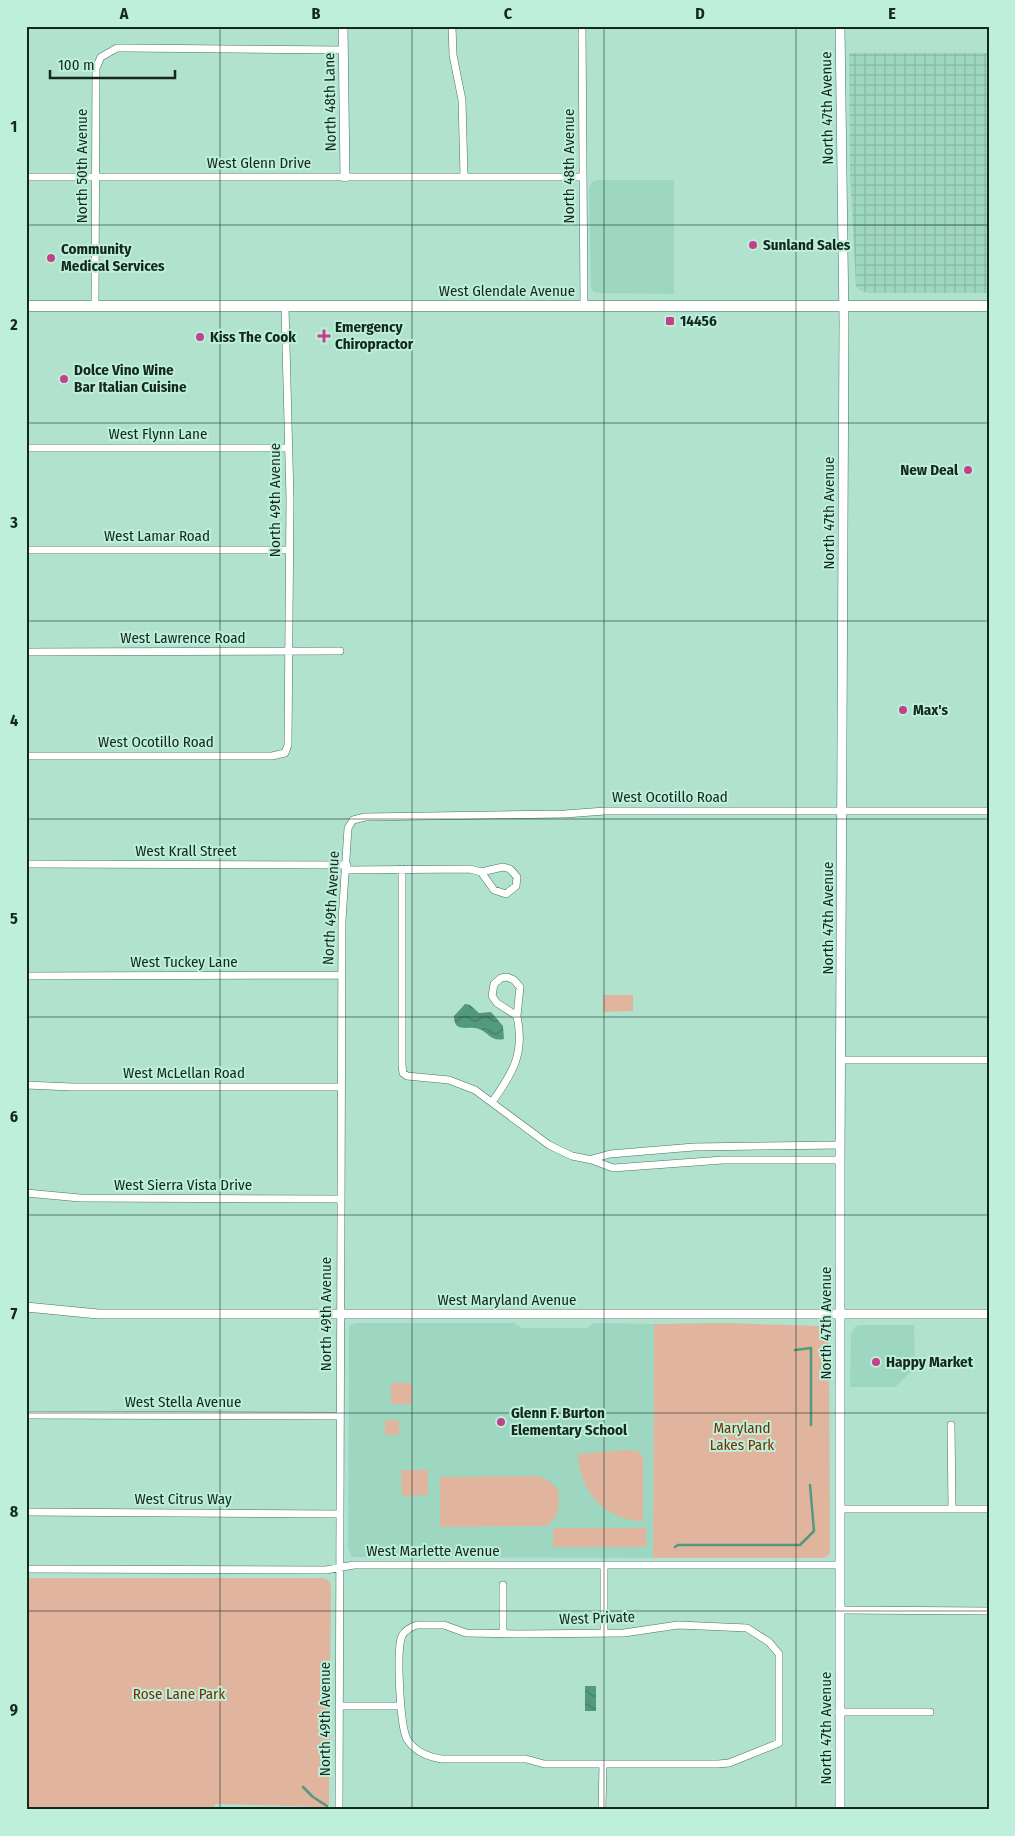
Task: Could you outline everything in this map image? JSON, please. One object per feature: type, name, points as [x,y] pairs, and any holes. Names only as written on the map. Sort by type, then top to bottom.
[{"type":"main road","name":"West Glendale Avenue","points":[[26,306],[989,306]]},
{"type":"street","name":"North 48th Lane","points":[[343,26],[345,177]]},
{"type":"street","points":[[452,26],[453,55],[462,100],[464,176]]},
{"type":"street","name":"North 48th Avenue","points":[[582,26],[584,306]]},
{"type":"street","name":"North 47th Avenue","points":[[840,26],[844,306],[840,1145],[840,1810]]},
{"type":"street","name":"North 50th Avenue","points":[[95,306],[96,68],[101,56],[117,48],[343,50]]},
{"type":"street","name":"West Glenn Drive","points":[[26,177],[583,177]]},
{"type":"street","name":"North 49th Avenue","points":[[285,307],[289,448],[288,745],[285,753]]},
{"type":"street","name":"West Flynn Lane","points":[[26,448],[289,448]]},
{"type":"street","name":"West Lamar Road","points":[[26,550],[288,550]]},
{"type":"street","name":"West Lawrence Road","points":[[26,652],[340,652]]},
{"type":"street","name":"West Ocotillo Road","points":[[26,756],[272,756],[285,753]]},
{"type":"street","name":"West Ocotillo Road","points":[[353,820],[365,817],[565,814],[605,811],[989,810]]},
{"type":"street","name":"North 49th Avenue","points":[[339,1810],[342,975],[348,828],[353,820]]},
{"type":"street","name":"West Krall Street","points":[[26,864],[470,869],[481,872],[508,867],[516,874],[516,886],[509,893],[498,893],[481,872]]},
{"type":"street","points":[[402,869],[403,1073],[413,1078],[457,1082],[475,1090],[549,1145],[572,1156],[592,1160],[613,1168],[723,1160],[840,1160]]},
{"type":"street","name":"West Tuckey Lane","points":[[26,976],[342,975]]},
{"type":"street","points":[[492,1102],[509,1078],[519,1055],[521,1039],[517,1016],[520,987],[512,978],[501,978],[492,987],[493,999],[517,1016]]},
{"type":"street","points":[[841,1060],[989,1060]]},
{"type":"street","name":"West McLellan Road","points":[[26,1085],[72,1087],[341,1087]]},
{"type":"street","points":[[592,1160],[610,1154],[694,1147],[840,1145]]},
{"type":"street","name":"West Sierra Vista Drive","points":[[26,1193],[80,1198],[340,1198]]},
{"type":"street","name":"West Maryland Avenue","points":[[26,1307],[98,1314],[989,1314]]},
{"type":"street","name":"West Stella Avenue","points":[[26,1414],[339,1416]]},
{"type":"street","points":[[951,1425],[952,1509]]},
{"type":"street","points":[[840,1509],[989,1509]]},
{"type":"street","name":"West Citrus Way","points":[[26,1512],[339,1514]]},
{"type":"street","points":[[604,1565],[604,1633]]},
{"type":"street","name":"West Marlette Avenue","points":[[26,1569],[326,1570],[340,1566],[840,1565]]},
{"type":"street","points":[[503,1584],[503,1634]]},
{"type":"street","points":[[839,1610],[989,1611]]},
{"type":"street","name":"West Private","points":[[400,1706],[401,1643],[408,1630],[417,1625],[444,1625],[466,1633],[503,1634],[624,1633],[674,1625],[741,1626],[755,1631],[769,1642],[779,1654],[778,1743],[729,1762],[603,1764]]},
{"type":"street","points":[[339,1706],[400,1706],[405,1733],[416,1750],[442,1760],[526,1759],[544,1764],[603,1764],[602,1810]]},
{"type":"street","points":[[839,1712],[930,1712]]},
{"type":"shaded area","points":[[849,53],[989,53],[989,293],[868,293],[859,290],[856,286],[850,172]]},
{"type":"shaded area","points":[[599,180],[674,180],[674,294],[596,293],[591,289],[589,188],[592,182]]},
{"type":"shaded area","name":"Glenn F. Burton Elementary School","points":[[357,1323],[514,1323],[522,1328],[587,1328],[594,1323],[654,1324],[653,1558],[352,1557],[348,1549],[349,1328],[350,1325]]},
{"type":"shaded area","points":[[859,1325],[914,1325],[915,1368],[895,1387],[850,1387],[851,1334],[855,1327]]},
{"type":"green space","points":[[603,995],[633,995],[633,1011],[603,1012]]},
{"type":"green space","name":"Maryland Lakes Park","points":[[726,1323],[821,1326],[827,1330],[829,1336],[830,1552],[824,1558],[653,1558],[654,1324]]},
{"type":"green space","points":[[391,1383],[412,1383],[412,1404],[391,1404]]},
{"type":"green space","points":[[385,1420],[399,1420],[399,1435],[385,1435]]},
{"type":"green space","points":[[638,1451],[643,1457],[643,1521],[629,1520],[617,1516],[606,1509],[589,1491],[583,1480],[580,1467],[578,1454]]},
{"type":"green space","points":[[401,1470],[428,1470],[428,1495],[402,1496]]},
{"type":"green space","points":[[538,1476],[549,1481],[558,1489],[559,1505],[557,1514],[547,1526],[440,1527],[440,1477]]},
{"type":"green space","points":[[553,1528],[646,1528],[646,1547],[553,1547]]},
{"type":"green space","name":"Rose Lane Park","points":[[26,1578],[323,1578],[328,1580],[331,1585],[329,1805],[326,1807],[215,1804],[214,1810],[26,1810]]},
{"type":"water","points":[[465,1004],[470,1005],[479,1013],[491,1012],[503,1026],[504,1039],[493,1038],[479,1029],[462,1028],[456,1025],[454,1016]]},
{"type":"water","points":[[585,1686],[596,1686],[596,1711],[585,1711]]},
{"type":"waterway","points":[[795,1350],[811,1348],[811,1425]]},
{"type":"waterway","points":[[675,1547],[678,1545],[800,1545],[814,1531],[810,1485]]},
{"type":"waterway","points":[[303,1787],[313,1797],[327,1806]]},
{"type":"place","name":"Sunland Sales","points":[[753,245]]},
{"type":"place","name":"Community Medical Services","points":[[51,258]]},
{"type":"place","name":"14456","points":[[670,321]]},
{"type":"place","name":"Emergency Chiropractor","points":[[324,336]]},
{"type":"place","name":"Kiss The Cook","points":[[200,337]]},
{"type":"place","name":"Dolce Vino Wine Bar Italian Cuisine","points":[[64,379]]},
{"type":"place","name":"New Deal","points":[[968,470]]},
{"type":"place","name":"Max's","points":[[903,710]]},
{"type":"place","name":"Happy Market","points":[[876,1362]]},
{"type":"place","name":"Glenn F. Burton Elementary School","points":[[501,1422]]}]
